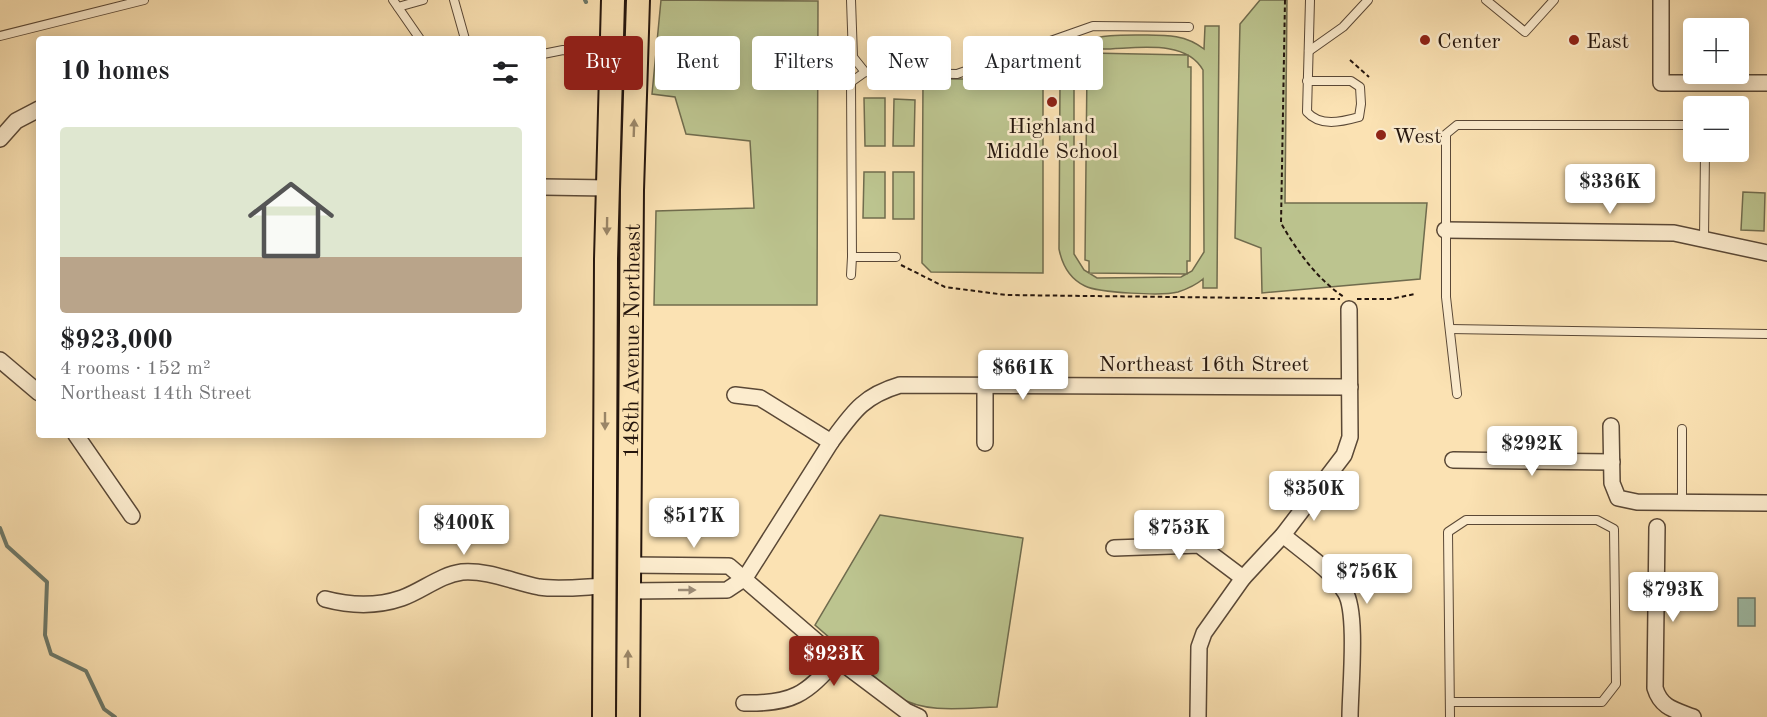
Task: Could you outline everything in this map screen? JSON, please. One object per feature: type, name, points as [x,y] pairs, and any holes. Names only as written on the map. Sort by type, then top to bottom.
[{"type":"main road","name":"148th Avenue Northeast","points":[[612,36],[613,0]]},
{"type":"main road","name":"148th Avenue Northeast","points":[[628,717],[632,212],[638,0]]},
{"type":"main road","name":"148th Avenue Northeast","points":[[604,717],[608,188],[611,90]]},
{"type":"main road","points":[[609,162],[619,163],[626,168],[632,212]]},
{"type":"street","points":[[1661,0],[1661,83],[1767,83]]},
{"type":"street","points":[[0,139],[16,121],[36,111]]},
{"type":"street","points":[[546,187],[608,188]]},
{"type":"street","points":[[1445,230],[1674,233],[1767,253]]},
{"type":"street","points":[[1198,717],[1199,647],[1204,633],[1243,578],[1283,534],[1344,455],[1350,437],[1349,304]]},
{"type":"street","points":[[0,360],[36,390]]},
{"type":"street","points":[[985,384],[985,443]]},
{"type":"street","name":"Northeast 16th Street","points":[[745,578],[831,442],[855,409],[867,398],[881,390],[900,385],[985,384],[1350,387]]},
{"type":"street","points":[[735,395],[760,399],[831,442]]},
{"type":"street","points":[[1611,426],[1612,483],[1618,498],[1637,502],[1767,503]]},
{"type":"street","points":[[78,438],[132,516]]},
{"type":"street","points":[[1453,459],[1612,462]]},
{"type":"street","points":[[1658,526],[1655,688],[1659,700],[1666,707],[1693,717]]},
{"type":"street","points":[[1283,534],[1332,577],[1346,593],[1351,610],[1352,630],[1350,717]]},
{"type":"street","points":[[1114,548],[1199,545],[1243,578]]},
{"type":"street","points":[[629,565],[729,566],[837,659],[906,711],[919,717]]},
{"type":"street","points":[[325,599],[356,605],[386,602],[403,598],[431,583],[460,572],[488,573],[540,587],[604,586]]},
{"type":"street","points":[[629,591],[727,590],[745,578]]},
{"type":"street","points":[[744,703],[772,704],[800,696],[837,659]]},
{"type":"lane","points":[[0,36],[144,0]]},
{"type":"lane","points":[[418,36],[395,4],[423,0]]},
{"type":"lane","points":[[454,0],[464,36]]},
{"type":"lane","points":[[851,0],[853,57],[865,72]]},
{"type":"lane","points":[[1308,81],[1351,81],[1360,87],[1359,117],[1342,122],[1314,119],[1307,112],[1310,0]]},
{"type":"lane","points":[[1309,51],[1343,27],[1368,0]]},
{"type":"lane","points":[[1486,0],[1525,32],[1554,0]]},
{"type":"lane","points":[[851,275],[851,82],[865,72],[957,74],[1093,26],[1189,27]]},
{"type":"lane","points":[[546,53],[564,50]]},
{"type":"lane","points":[[1457,394],[1446,297],[1446,134],[1457,125],[1683,125]]},
{"type":"lane","points":[[1704,238],[1705,162]]},
{"type":"lane","points":[[852,257],[896,257]]},
{"type":"lane","points":[[1450,329],[1767,334]]},
{"type":"lane","points":[[1682,429],[1682,503]]},
{"type":"lane","points":[[1450,702],[1602,702],[1616,684],[1614,529],[1597,520],[1466,520],[1448,532],[1450,717]]},
{"type":"path","points":[[1285,0],[1281,223],[1300,253],[1332,289],[1349,304]]},
{"type":"path","points":[[1350,60],[1369,76]]},
{"type":"path","points":[[896,257],[900,264],[945,287],[1006,295],[1349,304],[1415,294]]},
{"type":"green space","points":[[661,0],[818,1],[818,36],[752,36],[752,90],[818,90],[817,305],[654,305],[656,211],[754,208],[750,141],[686,134],[675,97],[652,94],[655,63],[655,90],[740,90],[740,36],[658,36]]},
{"type":"green space","points":[[1260,0],[1287,0],[1285,203],[1427,203],[1420,279],[1262,293],[1261,248],[1235,238],[1240,24]]},
{"type":"green space","points":[[1205,26],[1219,26],[1217,288],[1203,288],[1203,279],[1188,288],[1170,293],[1117,292],[1085,286],[1068,270],[1059,249],[1060,90],[1074,90],[1074,254],[1084,270],[1097,278],[1181,277],[1192,271],[1204,252],[1203,70],[1188,55],[1172,49],[1143,47],[1103,49],[1103,37],[1175,36],[1204,49]]},
{"type":"green space","points":[[1103,53],[1187,55],[1188,67],[1191,67],[1190,261],[1187,261],[1187,274],[1089,273],[1089,261],[1085,260],[1087,90],[1103,90]]},
{"type":"green space","points":[[951,79],[963,79],[963,90],[1043,90],[1043,273],[931,272],[922,263],[923,90],[951,90]]},
{"type":"green space","points":[[864,98],[885,98],[885,146],[865,146]]},
{"type":"green space","points":[[894,99],[915,100],[914,146],[893,146]]},
{"type":"green space","points":[[864,172],[885,172],[885,218],[863,218]]},
{"type":"green space","points":[[893,172],[914,172],[914,219],[893,219]]},
{"type":"green space","points":[[1743,192],[1765,193],[1764,231],[1741,230]]},
{"type":"green space","points":[[880,515],[1023,538],[997,707],[946,709],[909,702],[898,697],[815,625]]},
{"type":"shaded area","points":[[1738,598],[1755,598],[1755,626],[1738,626]]},
{"type":"waterway","points":[[0,528],[7,546],[47,582],[45,635],[51,654],[86,671],[104,709],[115,717]]},
{"type":"place","name":"Center","points":[[1425,40]]},
{"type":"place","name":"East","points":[[1574,40]]},
{"type":"place","name":"Highland Middle School","points":[[1052,102]]},
{"type":"place","name":"West","points":[[1381,135]]}]
